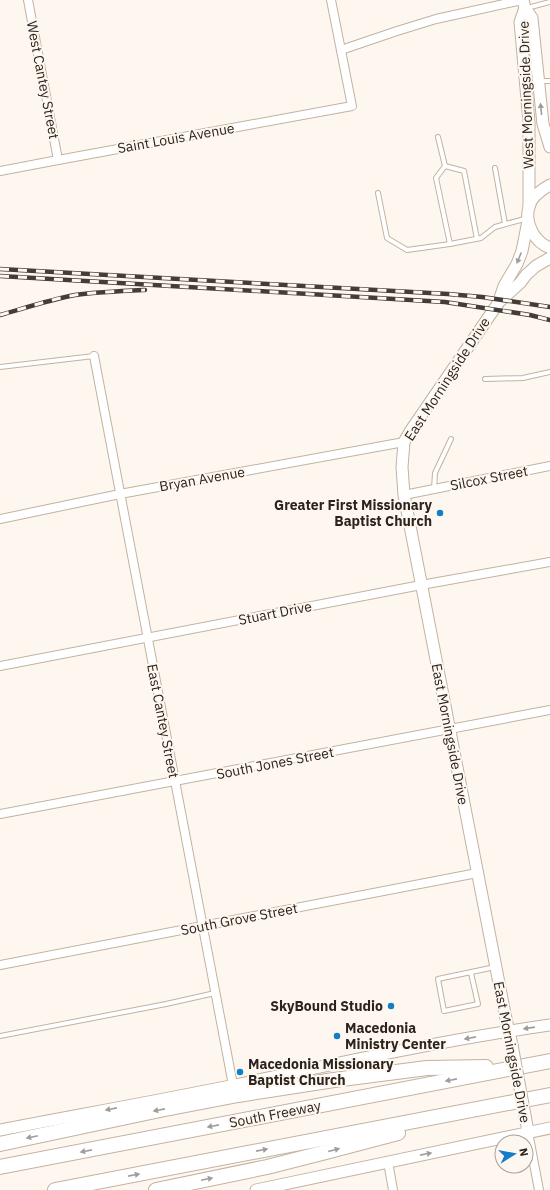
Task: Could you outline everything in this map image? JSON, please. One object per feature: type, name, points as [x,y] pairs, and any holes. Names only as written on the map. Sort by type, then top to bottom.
[{"type":"highway","points":[[0,1144],[160,1110],[238,1095],[327,1081],[426,1068],[502,1067],[547,1062]]},
{"type":"highway","name":"South Freeway","points":[[0,1167],[547,1062]]},
{"type":"highway","points":[[55,1190],[550,1095]]},
{"type":"highway","points":[[156,1190],[267,1167],[502,1104]]},
{"type":"street","name":"West Cantey Street","points":[[28,0],[58,160]]},
{"type":"street","points":[[331,0],[341,50],[436,19],[523,3]]},
{"type":"street","name":"West Morningside Drive","points":[[523,3],[532,18],[543,124],[550,147]]},
{"type":"street","name":"West Morningside Drive","points":[[499,302],[504,286],[517,264],[522,250],[528,215],[529,122],[520,22],[523,3]]},
{"type":"street","name":"Saint Louis Avenue","points":[[0,172],[352,106],[341,50]]},
{"type":"street","points":[[550,185],[538,192],[528,215],[529,226],[535,237],[543,245],[550,248]]},
{"type":"street","points":[[499,302],[536,266],[550,258]]},
{"type":"street","name":"East Morningside Drive","points":[[499,302],[404,442],[402,467],[404,495],[421,585],[508,1031],[512,1045],[539,1190]]},
{"type":"street","name":"East Cantey Street","points":[[94,356],[233,1085]]},
{"type":"street","name":"Bryan Avenue","points":[[0,518],[120,494],[404,442]]},
{"type":"street","name":"Silcox Street","points":[[404,495],[550,466]]},
{"type":"street","name":"Stuart Drive","points":[[0,666],[421,585],[550,562]]},
{"type":"street","name":"South Jones Street","points":[[0,814],[550,710]]},
{"type":"street","name":"South Grove Street","points":[[0,965],[477,873]]},
{"type":"street","points":[[0,1130],[335,1064],[508,1031],[550,1025]]},
{"type":"street","points":[[256,1190],[488,1142],[527,1129],[550,1128]]},
{"type":"street","points":[[388,1162],[393,1190]]},
{"type":"lane","points":[[523,3],[550,2]]},
{"type":"lane","points":[[538,81],[550,81]]},
{"type":"lane","points":[[438,136],[445,166]]},
{"type":"lane","points":[[445,166],[464,171],[477,239]]},
{"type":"lane","points":[[445,166],[436,178],[450,244]]},
{"type":"lane","points":[[495,168],[505,224]]},
{"type":"lane","points":[[378,193],[388,238],[408,250],[481,238],[495,227],[528,215]]},
{"type":"lane","points":[[0,367],[94,356]]},
{"type":"lane","points":[[485,379],[523,378],[550,372]]},
{"type":"lane","points":[[434,489],[435,473],[451,439]]},
{"type":"lane","points":[[471,972],[478,1004],[444,1011],[438,979],[496,966]]},
{"type":"lane","points":[[0,1036],[215,993]]},
{"type":"railway","points":[[0,269],[448,294],[482,297],[550,307]]},
{"type":"railway","points":[[0,276],[445,302],[530,315],[550,320]]},
{"type":"railway","points":[[0,315],[75,295],[145,290]]},
{"type":"place","name":"Greater First Missionary Baptist Church","points":[[440,513]]},
{"type":"place","name":"SkyBound Studio","points":[[391,1006]]},
{"type":"place","name":"Macedonia Ministry Center","points":[[337,1036]]},
{"type":"place","name":"Macedonia Missionary Baptist Church","points":[[240,1072]]}]
